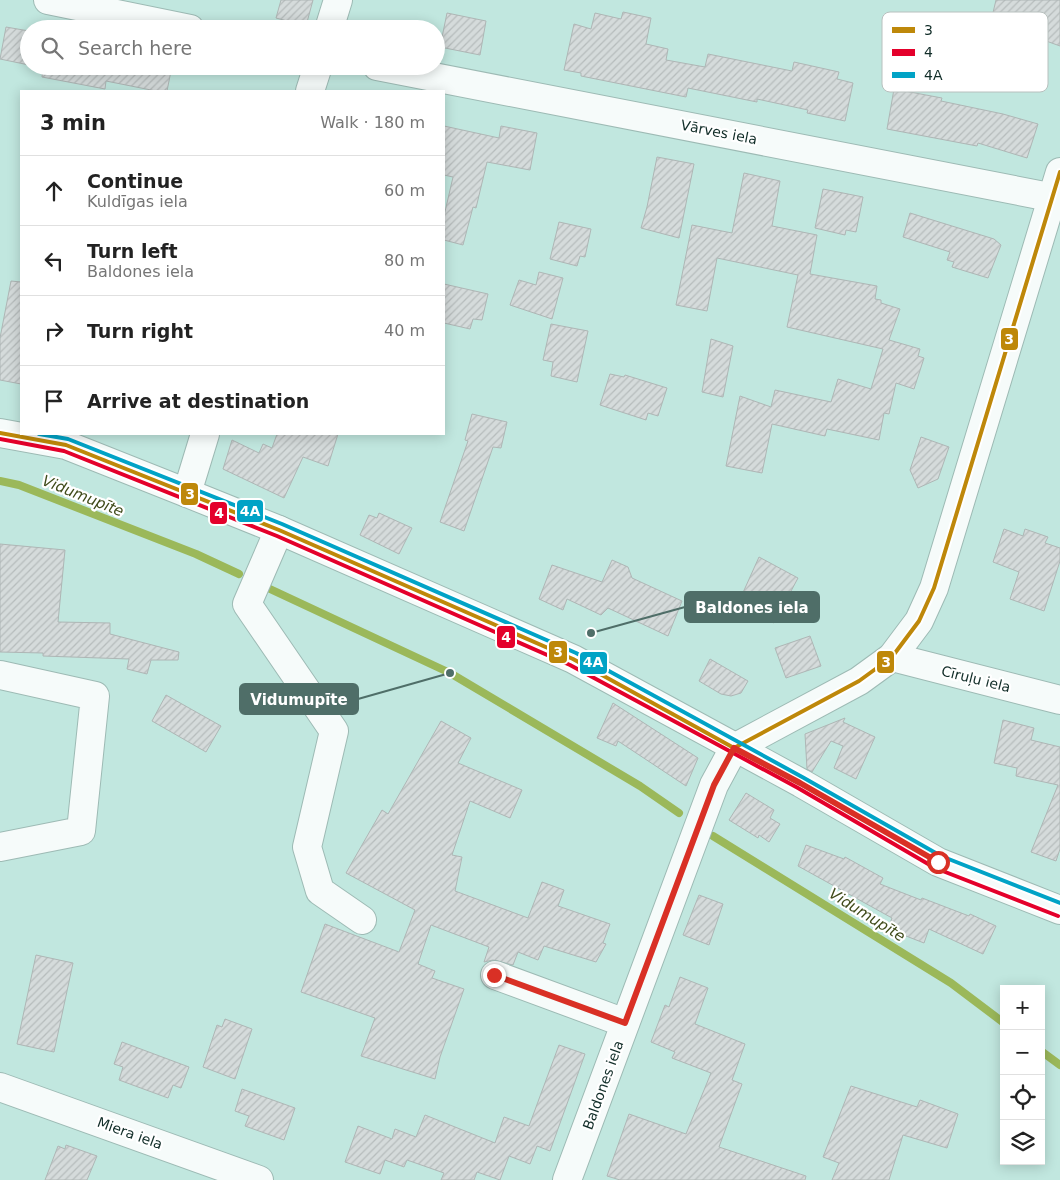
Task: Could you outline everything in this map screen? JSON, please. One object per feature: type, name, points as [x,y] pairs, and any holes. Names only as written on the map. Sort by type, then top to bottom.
[{"type":"street","points":[[48,0],[146,20]]},
{"type":"street","points":[[332,20],[338,0]]},
{"type":"street","points":[[310,90],[315,75]]},
{"type":"street","name":"Vārves iela","points":[[427,75],[1057,189]]},
{"type":"street","points":[[734,748],[859,681],[892,658],[920,622],[934,588],[1057,189]]},
{"type":"street","points":[[0,433],[66,445],[278,530],[573,659],[800,783],[938,862],[1060,910]]},
{"type":"street","points":[[187,493],[205,435]]},
{"type":"street","points":[[278,530],[247,604],[334,731],[307,847],[320,890],[362,920]]},
{"type":"street","name":"Cīruļu iela","points":[[892,658],[1060,700]]},
{"type":"street","points":[[0,675],[95,696],[80,832],[0,847]]},
{"type":"street","name":"Baldones iela","points":[[568,1180],[714,785],[734,748]]},
{"type":"street","points":[[494,975],[625,1023]]},
{"type":"street","name":"Miera iela","points":[[0,1087],[259,1180]]},
{"type":"building","points":[[281,0],[313,0],[308,20],[284,20],[276,18]]},
{"type":"building","points":[[996,0],[1060,0],[1060,46],[1048,42],[1048,12],[993,12]]},
{"type":"building","points":[[623,12],[651,18],[646,44],[668,49],[666,60],[705,67],[708,54],[792,71],[794,62],[839,72],[837,79],[853,83],[845,121],[807,113],[808,110],[757,99],[757,102],[688,88],[686,97],[581,76],[581,73],[564,70],[574,24],[591,29],[595,13],[621,19]]},
{"type":"building","points":[[447,13],[486,21],[480,55],[445,48]]},
{"type":"building","points":[[6,27],[20,29],[20,63],[0,59]]},
{"type":"building","points":[[42,75],[170,75],[167,90],[151,90],[106,81],[105,89],[42,77]]},
{"type":"building","points":[[893,92],[910,92],[942,98],[941,101],[1003,114],[1038,124],[1027,158],[978,143],[977,146],[887,129]]},
{"type":"building","points":[[445,126],[499,138],[501,126],[537,133],[530,170],[487,162],[476,208],[473,207],[463,245],[445,240],[445,212],[453,177],[445,175]]},
{"type":"building","points":[[657,157],[694,164],[679,238],[641,228]]},
{"type":"building","points":[[744,173],[780,181],[772,226],[817,235],[810,274],[877,286],[875,299],[900,309],[889,340],[920,349],[918,356],[924,358],[914,389],[896,383],[889,414],[884,413],[879,440],[827,429],[825,436],[772,424],[762,473],[726,466],[740,396],[771,407],[775,390],[831,402],[838,379],[871,389],[883,349],[787,327],[798,275],[717,258],[707,311],[676,305],[692,225],[732,233]]},
{"type":"building","points":[[823,189],[863,197],[856,232],[846,230],[845,235],[815,228]]},
{"type":"building","points":[[910,213],[994,239],[1001,245],[988,278],[952,267],[954,262],[947,260],[950,252],[903,237]]},
{"type":"building","points":[[559,222],[591,229],[585,257],[580,256],[577,266],[550,259]]},
{"type":"building","points":[[539,272],[563,278],[552,319],[510,305],[519,280],[536,285]]},
{"type":"building","points":[[11,281],[20,282],[20,384],[0,380],[0,338]]},
{"type":"building","points":[[445,284],[488,294],[482,320],[473,319],[470,329],[445,323]]},
{"type":"building","points":[[551,324],[588,331],[577,382],[551,376],[553,362],[543,360]]},
{"type":"building","points":[[711,339],[733,346],[723,397],[702,392]]},
{"type":"building","points":[[610,374],[624,377],[625,375],[667,388],[658,416],[648,413],[646,420],[600,405]]},
{"type":"building","points":[[472,414],[507,422],[501,448],[493,447],[464,531],[440,522],[468,441],[465,440]]},
{"type":"building","points":[[277,435],[338,435],[328,466],[303,457],[284,498],[223,469],[232,440],[259,453],[263,444],[272,448]]},
{"type":"building","points":[[921,437],[949,447],[938,479],[918,488],[910,470]]},
{"type":"building","points":[[379,513],[412,528],[399,554],[360,535],[369,515],[377,518]]},
{"type":"building","points":[[1004,529],[1023,536],[1025,529],[1048,537],[1045,543],[1060,548],[1060,561],[1044,611],[1010,599],[1019,572],[993,562]]},
{"type":"building","points":[[0,544],[65,550],[58,622],[110,623],[110,634],[179,652],[178,660],[151,660],[147,674],[127,669],[129,659],[43,656],[43,653],[0,652]]},
{"type":"building","points":[[759,557],[798,578],[774,623],[750,610],[754,603],[741,597]]},
{"type":"building","points":[[612,560],[628,567],[632,578],[682,601],[668,636],[608,608],[601,615],[567,599],[563,610],[539,599],[552,565],[602,582]]},
{"type":"building","points":[[810,636],[821,666],[786,678],[775,648]]},
{"type":"building","points":[[710,659],[748,681],[741,693],[731,696],[721,694],[699,681]]},
{"type":"building","points":[[166,695],[221,726],[206,752],[152,721]]},
{"type":"building","points":[[613,703],[698,758],[686,786],[618,741],[616,746],[597,738]]},
{"type":"building","points":[[845,718],[843,722],[875,737],[856,779],[834,768],[843,746],[831,741],[812,772],[807,769],[805,734]]},
{"type":"building","points":[[1003,720],[1034,728],[1031,740],[1060,747],[1060,849],[1056,861],[1031,852],[1058,785],[1016,776],[1017,768],[994,763]]},
{"type":"building","points":[[441,721],[471,738],[458,763],[522,790],[510,818],[470,801],[452,855],[462,857],[455,891],[528,918],[542,882],[564,890],[558,906],[610,924],[603,943],[606,944],[596,962],[544,946],[538,960],[518,952],[513,965],[493,960],[484,962],[489,947],[431,925],[418,964],[435,971],[432,978],[464,989],[440,1057],[435,1079],[361,1056],[375,1018],[301,992],[325,924],[399,952],[415,910],[346,873],[382,810],[388,814]]},
{"type":"building","points":[[746,793],[774,810],[770,818],[780,824],[769,842],[759,835],[758,838],[729,820]]},
{"type":"building","points":[[806,845],[844,859],[845,857],[883,878],[880,884],[969,916],[970,914],[996,926],[983,954],[929,929],[924,943],[888,929],[892,918],[798,866]]},
{"type":"building","points":[[699,895],[723,904],[709,945],[683,935]]},
{"type":"building","points":[[36,955],[73,963],[54,1052],[17,1044]]},
{"type":"building","points":[[680,977],[708,988],[695,1024],[745,1044],[732,1080],[742,1084],[719,1147],[806,1176],[805,1180],[620,1180],[607,1176],[629,1114],[686,1134],[711,1073],[672,1058],[675,1052],[651,1042],[665,1005],[669,1007]]},
{"type":"building","points":[[225,1019],[252,1029],[235,1079],[203,1067],[217,1025],[222,1027]]},
{"type":"building","points":[[122,1042],[189,1067],[181,1088],[173,1085],[168,1098],[119,1080],[123,1067],[114,1064]]},
{"type":"building","points":[[559,1045],[585,1054],[550,1151],[537,1146],[530,1164],[509,1156],[500,1180],[477,1172],[474,1180],[441,1180],[444,1173],[407,1160],[404,1167],[385,1160],[380,1174],[345,1162],[358,1126],[392,1139],[395,1129],[416,1137],[425,1115],[495,1143],[504,1117],[529,1126]]},
{"type":"building","points":[[851,1086],[917,1107],[920,1100],[958,1114],[947,1148],[903,1135],[889,1180],[832,1180],[839,1163],[823,1157]]},
{"type":"building","points":[[242,1089],[295,1108],[284,1140],[245,1126],[249,1116],[235,1111]]},
{"type":"building","points":[[66,1145],[97,1156],[87,1180],[45,1180],[58,1146],[65,1149]]},
{"type":"waterway","name":"Vidumupīte","points":[[0,481],[19,485],[196,554],[239,574]]},
{"type":"waterway","name":"Vidumupīte","points":[[270,589],[450,673],[640,786],[679,813]]},
{"type":"waterway","name":"Vidumupīte","points":[[713,836],[951,983],[1000,1020]]},
{"type":"waterway","name":"Vidumupīte","points":[[1045,1054],[1060,1065]]},
{"type":"transit line","name":"3","points":[[734,748],[859,681],[892,657],[919,621],[934,588],[1060,172]]},
{"type":"transit line","name":"3","points":[[0,433],[66,445],[279,530],[573,659],[734,748]]},
{"type":"transit line","name":"4A","points":[[45,435],[68,439],[282,524],[576,653],[804,778],[941,856],[1060,903]]},
{"type":"transit line","name":"4","points":[[0,439],[64,451],[277,536],[570,665],[798,788],[935,868],[1058,916]]},
{"type":"place","name":"Baldones iela","points":[[591,633]]},
{"type":"place","name":"Vidumupīte","points":[[450,673]]},
{"type":"route","points":[[494,975],[625,1023],[714,785],[734,748],[800,783],[938,862]]}]
